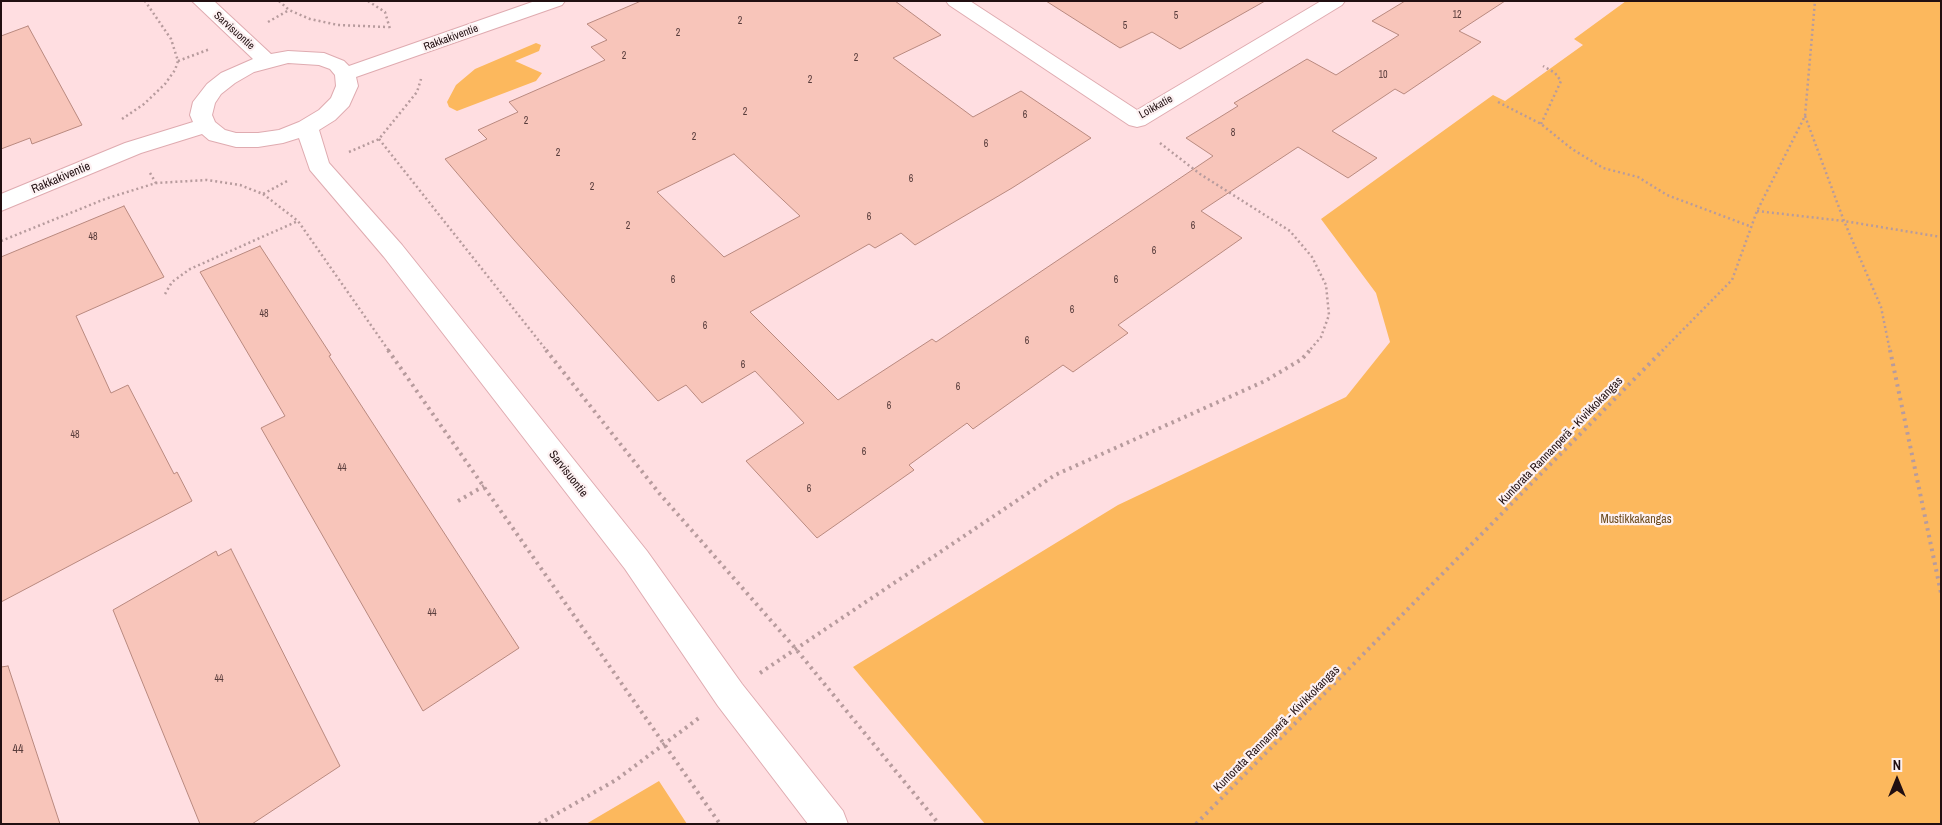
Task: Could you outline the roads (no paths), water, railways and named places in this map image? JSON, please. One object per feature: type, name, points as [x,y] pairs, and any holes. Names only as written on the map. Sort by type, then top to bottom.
[{"type":"street","name":"Sarvisuontie","points":[[202,1],[268,61]]},
{"type":"street","name":"Rakkakiventie","points":[[345,74],[555,1]]},
{"type":"street","name":"Loikkatie","points":[[956,1],[1137,120],[1335,1]]},
{"type":"street","points":[[288,57],[316,58],[337,65],[345,74],[347,86],[341,100],[327,115],[306,127],[283,136],[258,140],[236,140],[217,135],[206,126],[202,115],[204,102],[228,78],[268,61],[288,57]]},
{"type":"street","name":"Rakkakiventie","points":[[1,203],[133,148],[206,126]]},
{"type":"street","name":"Sarvisuontie","points":[[306,127],[318,165],[393,251],[636,560],[730,695],[830,824]]},
{"type":"park label","name":"Mustikkakangas","points":[[1636,520]]}]
